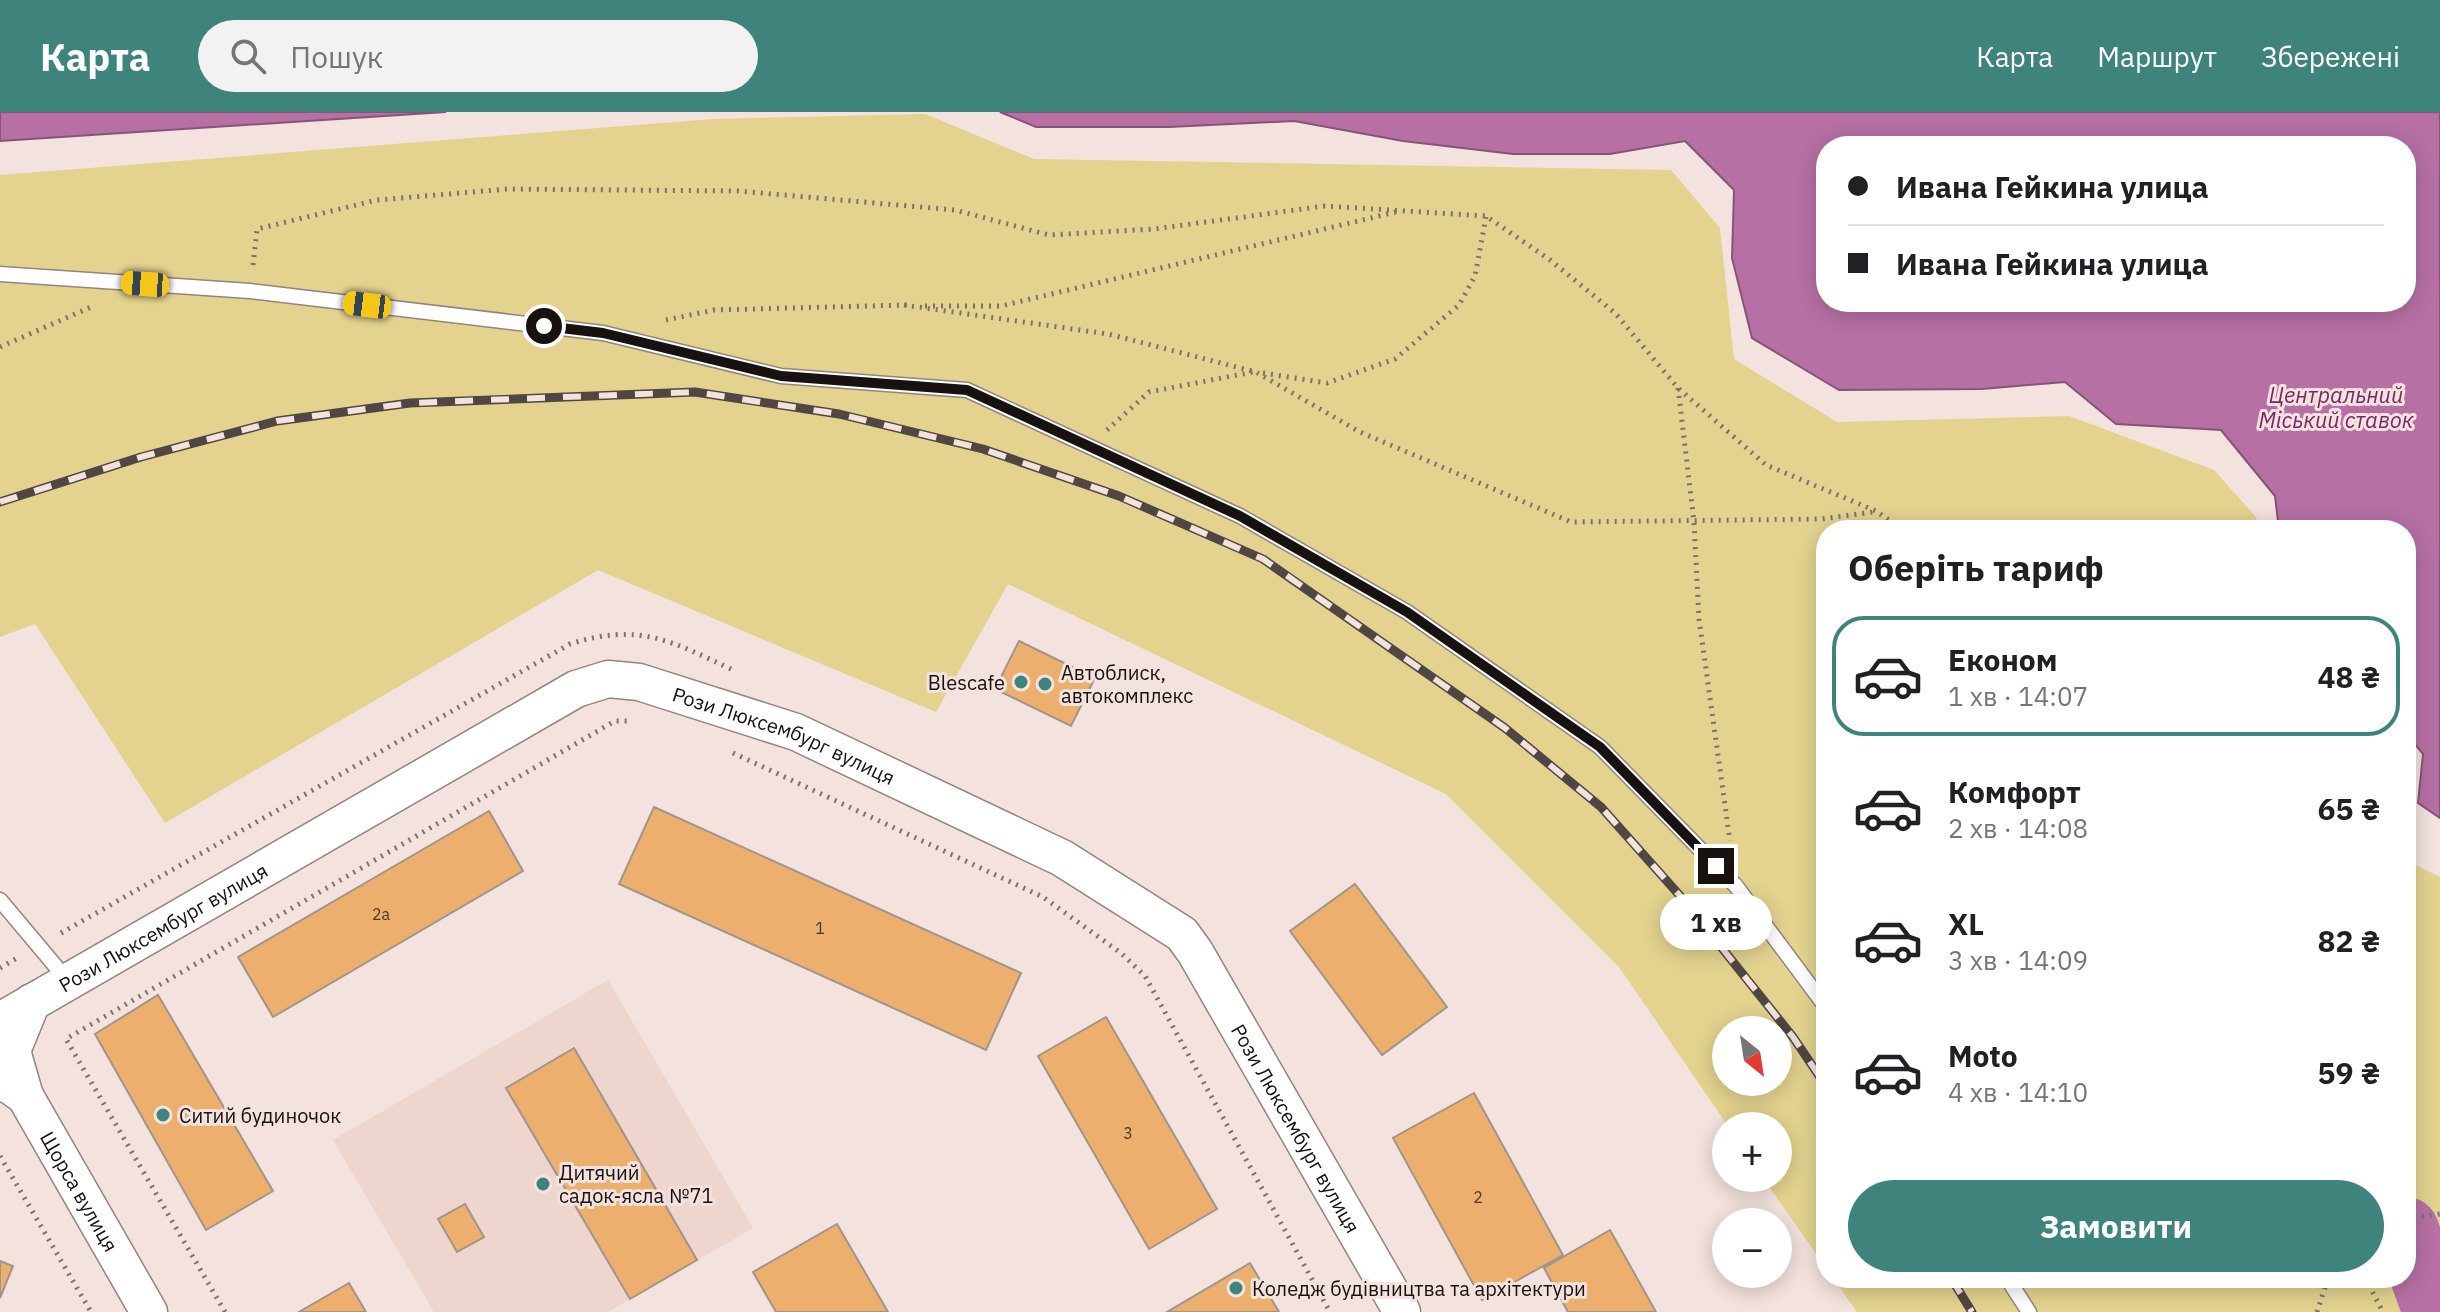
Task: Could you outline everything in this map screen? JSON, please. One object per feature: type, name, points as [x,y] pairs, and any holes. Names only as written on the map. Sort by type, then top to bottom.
[{"type":"street","name":"Рози Люксембург вулиця","points":[[0,1021],[576,689],[608,679],[639,682],[796,732],[914,786],[1062,858],[1182,934],[1402,1312]]},
{"type":"street","name":"Щорса вулиця","points":[[32,1002],[12,1051],[12,1088],[149,1312]]},
{"type":"lane","points":[[0,274],[250,291],[603,333],[781,376],[967,390],[1240,516],[1407,612],[1600,747],[1736,886],[1816,994]]},
{"type":"lane","points":[[0,900],[68,981]]},
{"type":"lane","points":[[2013,1288],[2029,1312]]},
{"type":"path","points":[[250,291],[257,229],[377,200],[508,189],[738,191],[955,210],[1049,235],[1154,229],[1325,206],[1486,216],[1550,260],[1615,313],[1678,388],[1766,465],[1876,511],[1889,520]]},
{"type":"path","points":[[658,322],[714,310],[1001,306],[1400,211]]},
{"type":"path","points":[[904,305],[1108,334],[1256,372],[1327,383],[1395,359],[1459,305],[1475,276],[1486,216]]},
{"type":"path","points":[[0,347],[145,284]]},
{"type":"path","points":[[1088,446],[1149,392],[1256,372],[1360,432],[1571,522],[1821,519],[1876,511]]},
{"type":"path","points":[[1678,388],[1694,522],[1699,619],[1736,886]]},
{"type":"path","points":[[0,968],[570,644],[604,633],[636,634],[670,641],[742,675]]},
{"type":"path","points":[[225,1312],[66,1039],[615,721],[645,720]]},
{"type":"path","points":[[732,753],[1043,897],[1121,953],[1145,976],[1330,1312]]},
{"type":"path","points":[[0,1156],[91,1312]]},
{"type":"path","points":[[2416,1217],[2440,1214]]},
{"type":"path","points":[[2317,1312],[2325,1288]]},
{"type":"path","points":[[2370,1288],[2383,1312]]},
{"type":"shaded area","points":[[925,114],[1034,159],[1671,170],[1720,228],[1734,359],[1837,422],[2069,416],[2214,470],[2257,520],[1816,520],[1816,1254],[1792,1219],[1792,1208],[1784,1208],[1773,1192],[1792,1192],[1792,1112],[1718,1112],[1619,967],[1446,794],[1008,584],[936,712],[598,570],[165,823],[35,624],[0,637],[0,175],[713,119]]},
{"type":"shaded area","points":[[2416,865],[2440,877],[2440,1312],[1857,1312],[1840,1288],[2416,1288]]},
{"type":"shaded area","name":"Дитячий садок-ясла №71","points":[[608,980],[753,1228],[608,1312],[434,1312],[333,1140]]},
{"type":"water","points":[[0,112],[446,112],[0,141]]},
{"type":"water","name":"Центральний Міський ставок","points":[[1000,112],[2440,112],[2440,818],[2418,803],[2423,754],[2416,745],[2416,520],[2278,520],[2275,496],[2221,430],[2116,424],[2065,382],[1982,389],[1839,390],[1752,338],[1732,258],[1734,190],[1685,141],[1610,154],[1513,154],[1403,141],[1294,121],[1169,127],[1036,127]]},
{"type":"building","name":"Автоблиск, автокомплекс","points":[[1019,641],[1095,678],[1071,726],[995,689]]},
{"type":"building","points":[[654,807],[1021,973],[986,1050],[619,884]]},
{"type":"building","points":[[489,811],[523,871],[273,1017],[238,957]]},
{"type":"building","points":[[1355,884],[1447,1007],[1382,1055],[1290,931]]},
{"type":"building","points":[[158,995],[273,1191],[206,1230],[95,1034]]},
{"type":"building","points":[[1106,1017],[1217,1209],[1149,1249],[1038,1056]]},
{"type":"building","points":[[574,1048],[697,1260],[630,1299],[506,1088]]},
{"type":"building","points":[[1474,1093],[1563,1255],[1482,1300],[1393,1138]]},
{"type":"building","points":[[465,1204],[484,1237],[457,1252],[438,1219]]},
{"type":"building","points":[[837,1224],[888,1312],[776,1312],[753,1272]]},
{"type":"building","points":[[1610,1230],[1656,1312],[1568,1312],[1544,1268]]},
{"type":"building","points":[[0,1261],[13,1266],[0,1298]]},
{"type":"building","name":"Коледж будівництва та архітектури","points":[[1250,1263],[1279,1312],[1167,1312]]},
{"type":"building","points":[[349,1283],[366,1312],[299,1312]]},
{"type":"waterway","points":[[2416,1257],[2436,1312]]},
{"type":"railway","points":[[0,502],[141,457],[277,421],[410,403],[695,392],[839,414],[983,449],[1119,496],[1263,559],[1505,728],[1601,807],[1682,898],[1793,1037],[1816,1071]]},
{"type":"railway","points":[[1957,1288],[1972,1312]]},
{"type":"place","name":"Blescafe","points":[[1021,682]]},
{"type":"place","name":"Автоблиск, автокомплекс","points":[[1045,684]]},
{"type":"place","name":"Ситий будиночок","points":[[163,1115]]},
{"type":"place","name":"Дитячий садок-ясла №71","points":[[543,1184]]},
{"type":"place","name":"Коледж будівництва та архітектури","points":[[1236,1288]]},
{"type":"route","points":[[544,326],[603,333],[781,376],[967,390],[1240,516],[1407,612],[1600,747],[1716,866]]}]
